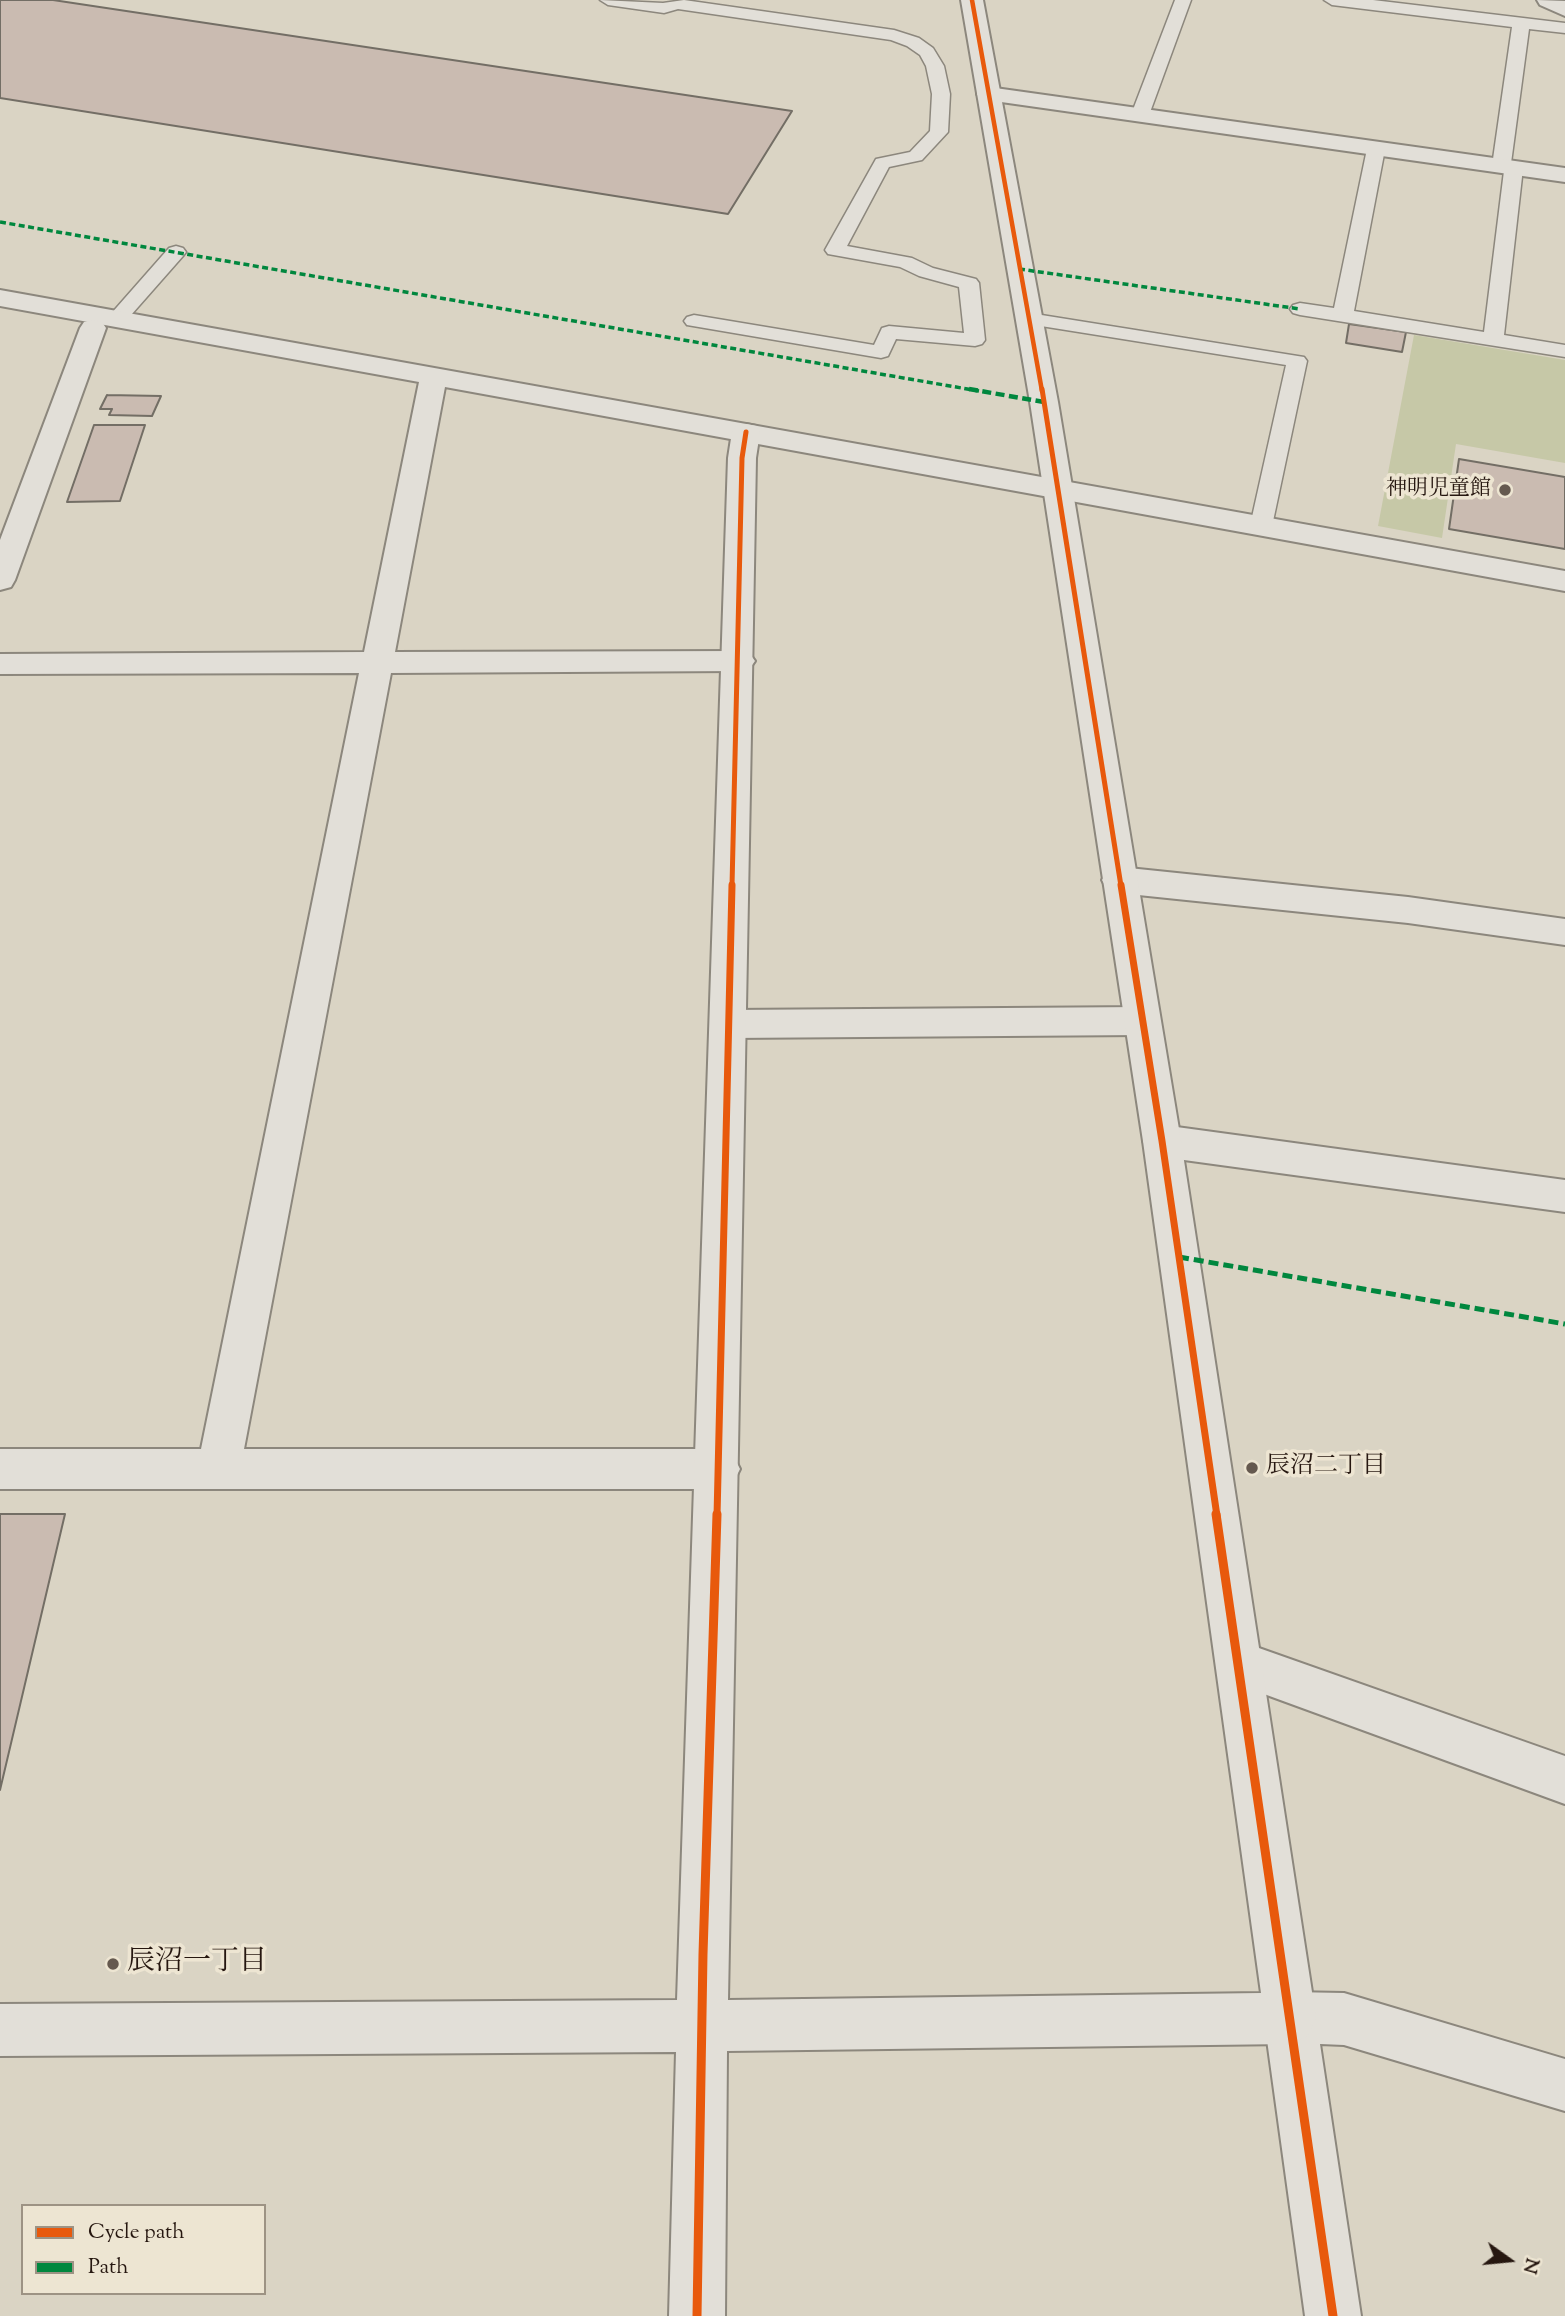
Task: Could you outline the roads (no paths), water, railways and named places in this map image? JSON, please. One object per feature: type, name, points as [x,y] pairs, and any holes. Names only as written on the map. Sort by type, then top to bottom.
[{"type":"street","points":[[972,0],[1058,489],[1161,1141],[1333,2316]]},
{"type":"street","points":[[1548,0],[1565,10]]},
{"type":"street","points":[[988,94],[1565,176]]},
{"type":"street","points":[[0,298],[103,321],[746,432],[1565,581]]},
{"type":"street","points":[[0,580],[103,321]]},
{"type":"street","points":[[219,1468],[433,377]]},
{"type":"street","points":[[698,2316],[702,2026],[730,1024],[742,458],[746,432]]},
{"type":"street","points":[[0,664],[739,661]]},
{"type":"street","points":[[1119,880],[1408,910],[1565,932]]},
{"type":"street","points":[[730,1024],[1142,1021]]},
{"type":"street","points":[[1161,1141],[1565,1196]]},
{"type":"street","points":[[0,1469],[718,1469]]},
{"type":"street","points":[[1239,1663],[1565,1780]]},
{"type":"street","points":[[0,2030],[1344,2019],[1565,2085]]},
{"type":"lane","points":[[608,0],[664,8],[677,4],[842,19],[913,41],[927,52],[935,66],[941,94],[939,132],[916,156],[881,163],[835,250],[905,262],[926,272],[969,283],[975,340],[889,332],[881,352],[694,321]]},
{"type":"lane","points":[[1140,115],[1183,0]]},
{"type":"lane","points":[[1332,0],[1565,28]]},
{"type":"lane","points":[[1493,338],[1521,23]]},
{"type":"lane","points":[[1343,315],[1376,149]]},
{"type":"lane","points":[[103,321],[176,252]]},
{"type":"lane","points":[[1300,309],[1565,351]]},
{"type":"lane","points":[[1029,318],[1297,361],[1261,526]]},
{"type":"place","name":"神明児童館","points":[[1505,490]]},
{"type":"place","name":"辰沼二丁目","points":[[1252,1468]]},
{"type":"place","name":"辰沼一丁目","points":[[113,1964]]}]
